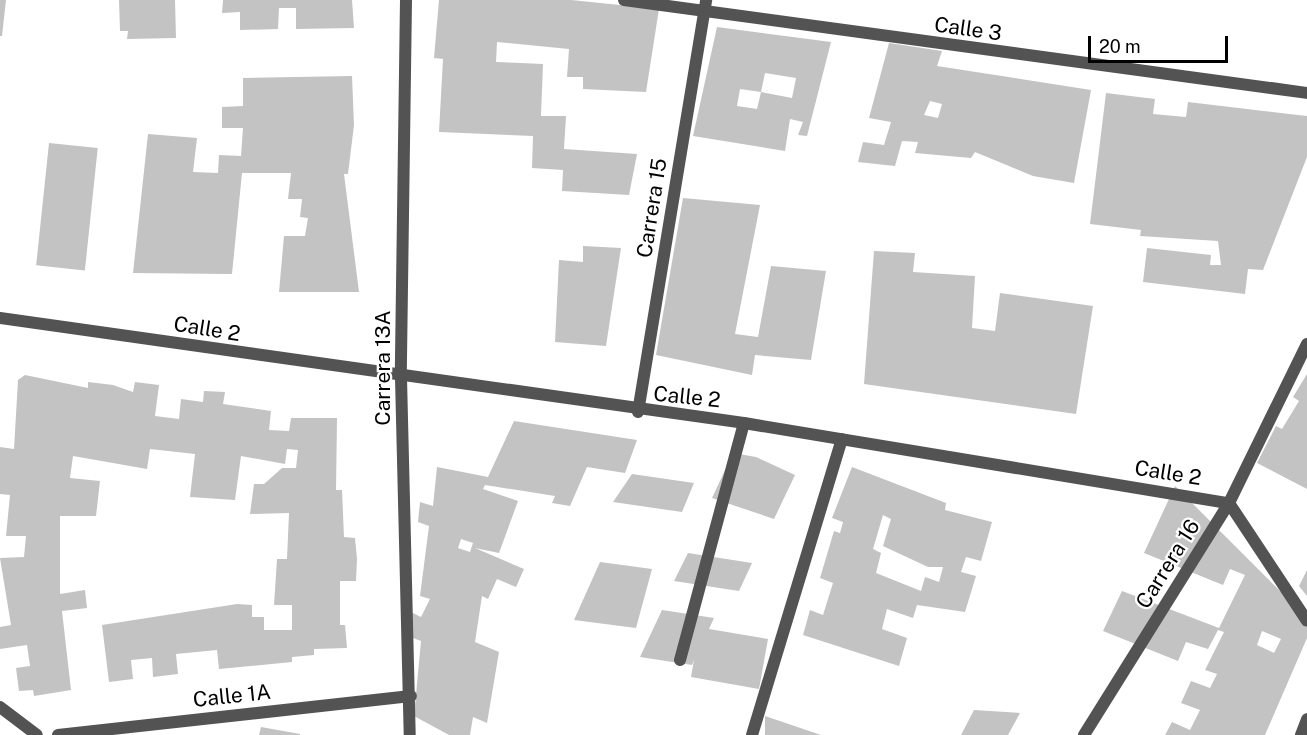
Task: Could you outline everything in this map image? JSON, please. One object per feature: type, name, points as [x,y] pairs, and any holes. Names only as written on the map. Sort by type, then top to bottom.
[{"type":"street","name":"Carrera 13A","points":[[406,0],[401,378],[411,696],[410,735]]},
{"type":"street","name":"Calle 3","points":[[624,0],[705,6],[1307,93]]},
{"type":"street","name":"Carrera 15","points":[[638,412],[705,6]]},
{"type":"street","name":"Calle 2","points":[[0,318],[638,412],[744,423],[1229,503]]},
{"type":"street","name":"Carrera 16","points":[[1084,735],[1229,503],[1307,344]]},
{"type":"street","points":[[680,660],[744,423]]},
{"type":"street","points":[[752,735],[843,439]]},
{"type":"street","points":[[1229,503],[1307,621]]},
{"type":"street","name":"Calle 1A","points":[[58,735],[411,696]]},
{"type":"street","points":[[0,706],[37,735]]},
{"type":"street","points":[[1301,735],[1307,719]]},
{"type":"building","points":[[0,0],[6,0],[2,36],[0,36]]},
{"type":"building","points":[[119,0],[175,0],[176,38],[127,39],[128,31],[120,31]]},
{"type":"building","points":[[223,0],[352,0],[354,28],[296,29],[296,8],[279,8],[278,29],[240,30],[240,12],[222,13]]},
{"type":"building","points":[[439,0],[571,0],[659,9],[646,92],[583,89],[583,77],[567,77],[569,49],[497,42],[496,62],[543,64],[541,116],[566,116],[564,149],[637,154],[629,195],[562,191],[563,170],[532,168],[533,136],[439,132],[443,59],[434,58]]},
{"type":"building","points":[[717,27],[831,42],[807,136],[798,135],[803,122],[790,119],[785,151],[693,136]],"holes":[[[765,73],[796,78],[792,98],[761,92]],[[740,89],[761,92],[757,109],[737,106]]]},
{"type":"building","points":[[889,43],[942,51],[937,66],[1091,90],[1074,183],[1033,176],[975,152],[971,158],[915,153],[918,142],[902,141],[895,166],[858,162],[863,142],[884,145],[891,122],[869,118]],"holes":[[[930,101],[942,104],[938,118],[924,115]]]},
{"type":"building","points":[[352,76],[354,125],[348,174],[344,174],[359,292],[279,292],[284,236],[305,236],[308,218],[300,217],[302,199],[288,199],[291,173],[242,173],[232,274],[133,273],[148,134],[197,138],[193,172],[218,173],[219,155],[241,156],[243,128],[222,128],[222,107],[243,106],[243,78]]},
{"type":"building","points":[[1106,93],[1155,99],[1153,114],[1186,117],[1188,102],[1307,116],[1307,157],[1263,270],[1248,269],[1245,294],[1143,282],[1147,248],[1211,255],[1210,265],[1221,265],[1218,241],[1140,236],[1141,230],[1090,224]]},
{"type":"building","points":[[49,143],[98,148],[85,270],[36,265]]},
{"type":"building","points":[[683,198],[760,205],[735,334],[758,337],[771,266],[826,271],[811,360],[755,355],[752,375],[656,355]]},
{"type":"building","points":[[583,246],[621,248],[606,346],[555,342],[559,260],[583,262]]},
{"type":"building","points":[[874,251],[915,253],[913,272],[975,276],[972,328],[995,331],[1000,293],[1093,306],[1076,414],[864,384]]},
{"type":"building","points":[[1307,374],[1307,489],[1257,463],[1276,426],[1282,429],[1299,401],[1293,397]]},
{"type":"building","points":[[25,375],[88,388],[88,382],[113,385],[133,392],[135,382],[159,385],[155,416],[179,419],[181,399],[203,402],[204,391],[225,392],[223,404],[271,411],[269,430],[289,431],[291,418],[337,418],[336,490],[342,490],[344,537],[355,538],[357,559],[356,581],[340,581],[340,625],[345,625],[347,648],[314,649],[314,655],[292,657],[292,662],[219,669],[217,650],[176,654],[178,674],[153,677],[152,658],[131,660],[133,679],[109,682],[102,625],[237,604],[252,605],[252,617],[264,617],[264,630],[292,630],[292,605],[274,605],[277,559],[287,559],[289,513],[250,514],[254,484],[264,484],[282,468],[296,468],[298,450],[287,449],[285,464],[241,456],[235,500],[190,497],[195,454],[150,449],[147,469],[73,456],[70,478],[100,481],[96,516],[60,516],[60,594],[85,590],[87,608],[62,611],[71,690],[34,696],[33,690],[19,691],[16,668],[30,666],[27,645],[0,649],[0,627],[11,625],[0,558],[24,557],[26,536],[6,536],[10,495],[0,494],[0,447],[14,449],[18,380]]},
{"type":"building","points":[[514,421],[637,440],[625,473],[587,467],[570,506],[552,503],[555,496],[485,485],[483,489],[518,501],[499,553],[475,548],[524,569],[516,587],[497,579],[488,599],[482,596],[475,642],[499,652],[487,723],[473,717],[470,735],[449,735],[414,716],[421,641],[408,636],[409,611],[421,617],[430,599],[420,596],[429,526],[418,522],[420,502],[433,506],[437,467],[488,477]],"holes":[[[461,539],[473,543],[470,552],[458,548]]]},
{"type":"building","points":[[733,453],[756,457],[795,475],[774,519],[712,498]]},
{"type":"building","points":[[852,467],[946,503],[945,510],[992,522],[981,561],[966,557],[961,572],[976,576],[965,612],[917,605],[913,618],[887,609],[882,629],[907,638],[899,666],[803,635],[810,610],[823,615],[833,583],[820,578],[834,531],[840,533],[843,522],[832,518]],"holes":[[[883,515],[891,519],[883,546],[928,567],[943,567],[939,582],[925,577],[921,591],[876,573],[881,553],[873,549]]]},
{"type":"building","points":[[632,474],[694,483],[682,512],[613,502]]},
{"type":"building","points":[[1175,486],[1307,618],[1307,638],[1265,735],[1165,735],[1172,722],[1190,730],[1200,710],[1181,703],[1191,681],[1210,688],[1217,674],[1205,670],[1224,632],[1218,630],[1208,649],[1186,642],[1178,661],[1103,631],[1122,591],[1219,628],[1245,575],[1230,569],[1223,585],[1144,553]],"holes":[[[1262,631],[1281,639],[1274,653],[1257,645]]]},
{"type":"building","points":[[688,553],[752,563],[739,591],[674,581]]},
{"type":"building","points":[[600,562],[652,569],[636,628],[574,620]]},
{"type":"building","points":[[1307,570],[1307,596],[1299,586]]},
{"type":"building","points":[[662,610],[714,618],[709,629],[768,639],[759,689],[691,677],[694,660],[692,665],[640,657]]},
{"type":"building","points":[[974,710],[1020,713],[1008,735],[961,735]]},
{"type":"building","points":[[765,716],[821,735],[765,735]]},
{"type":"building","points":[[261,727],[300,734],[300,735],[259,735]]}]
